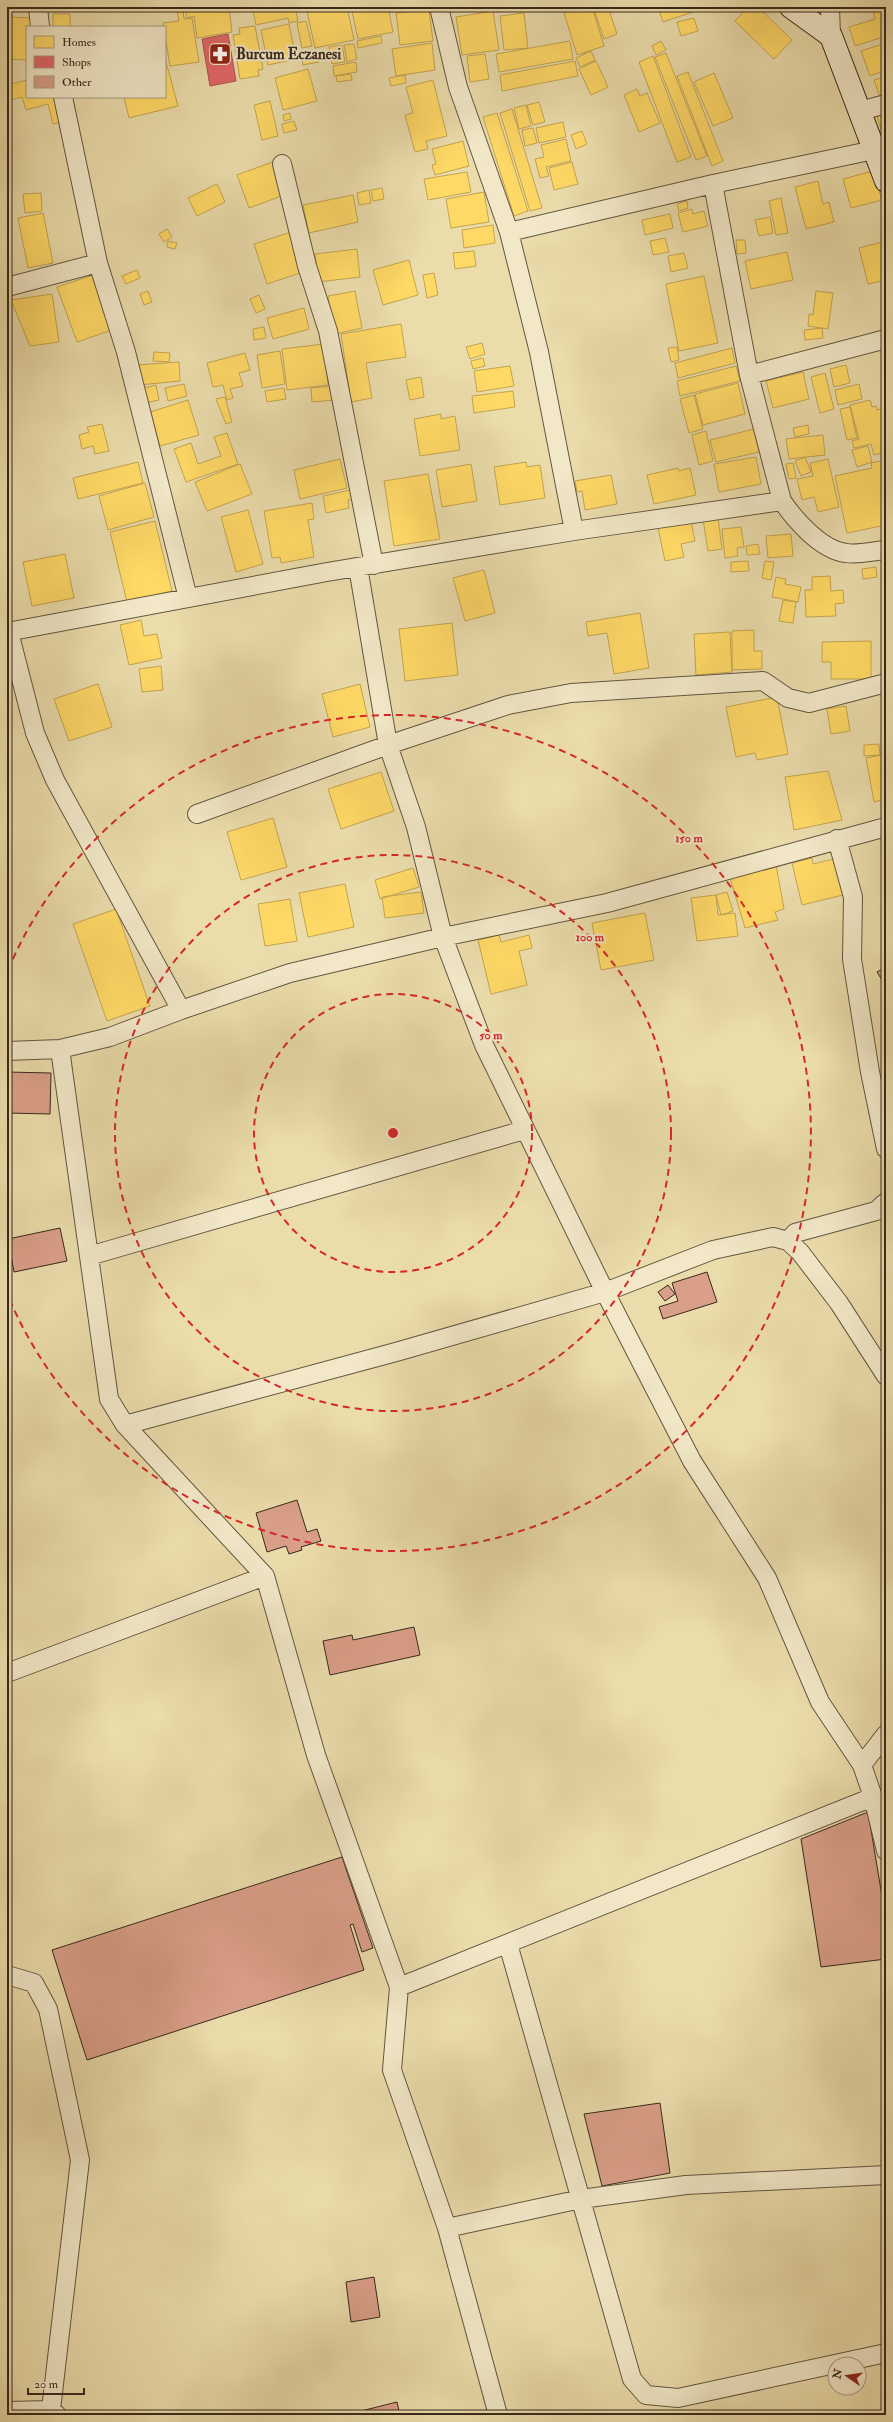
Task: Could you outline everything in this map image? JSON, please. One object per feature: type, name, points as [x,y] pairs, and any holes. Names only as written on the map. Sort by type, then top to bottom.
[{"type":"street","points":[[38,7],[40,26]]},
{"type":"street","points":[[439,7],[458,87],[509,232],[539,352],[574,531]]},
{"type":"street","points":[[791,7],[831,36]]},
{"type":"street","points":[[830,7],[831,36],[886,181]]},
{"type":"street","points":[[63,98],[98,263],[126,352],[188,598]]},
{"type":"street","points":[[860,111],[886,104]]},
{"type":"street","points":[[509,232],[713,184],[874,150]]},
{"type":"street","points":[[282,164],[307,266],[328,331],[366,566],[388,745],[416,827],[443,936],[484,1045],[524,1130],[605,1292],[692,1461],[766,1578],[820,1702],[862,1765],[873,1797],[886,1851]]},
{"type":"street","points":[[713,184],[749,375],[782,501],[796,521],[820,542],[845,553],[886,550]]},
{"type":"street","points":[[7,287],[98,263]]},
{"type":"street","points":[[749,375],[886,339]]},
{"type":"street","points":[[181,1010],[55,780],[35,733],[8,632],[366,566],[574,531],[782,501]]},
{"type":"street","points":[[197,814],[388,745],[508,705],[571,693],[763,681],[788,698],[809,703],[886,683]]},
{"type":"street","points":[[7,1051],[60,1049],[110,1037],[181,1010],[290,973],[443,936],[607,903],[837,839],[886,827]]},
{"type":"street","points":[[837,839],[853,897],[852,959],[870,1072],[886,1149]]},
{"type":"street","points":[[60,1049],[109,1399],[126,1425],[265,1576],[316,1755],[399,1986],[392,2070],[447,2228],[498,2415]]},
{"type":"street","points":[[89,1256],[524,1130]]},
{"type":"street","points":[[788,1241],[794,1233],[876,1211],[886,1202]]},
{"type":"street","points":[[126,1425],[396,1352],[605,1292],[713,1250],[773,1237],[788,1241],[800,1252],[839,1303],[886,1376]]},
{"type":"street","points":[[7,1673],[265,1576]]},
{"type":"street","points":[[862,1765],[886,1734]]},
{"type":"street","points":[[399,1986],[508,1944],[873,1797]]},
{"type":"street","points":[[508,1944],[632,2379],[646,2395],[678,2398],[886,2353]]},
{"type":"street","points":[[7,1975],[34,1983],[48,2009],[80,2160],[54,2412],[7,2410]]},
{"type":"street","points":[[447,2228],[581,2199],[686,2185],[886,2175]]},
{"type":"building: Homes","points":[[185,7],[229,7],[232,32],[197,38],[194,16],[187,18]]},
{"type":"building: Homes","points":[[252,7],[295,7],[298,21],[289,23],[288,18],[256,25]]},
{"type":"building: Homes","points":[[306,7],[347,7],[354,40],[315,48]]},
{"type":"building: Homes","points":[[351,7],[388,7],[393,32],[358,39]]},
{"type":"building: Homes","points":[[450,7],[500,7],[450,11]]},
{"type":"building: Homes","points":[[584,7],[592,7],[604,46],[577,55],[564,13]]},
{"type":"building: Homes","points":[[593,7],[608,7],[617,34],[604,39]]},
{"type":"building: Homes","points":[[658,7],[691,7],[693,12],[663,22]]},
{"type":"building: Homes","points":[[715,7],[738,7],[737,11]]},
{"type":"building: Homes","points":[[748,7],[758,7],[792,40],[774,59],[735,21]]},
{"type":"building: Homes","points":[[872,7],[885,7],[886,36],[855,46],[849,27],[875,19]]},
{"type":"building: Homes","points":[[183,10],[184,19],[192,18],[199,62],[170,66],[166,41],[166,26],[163,26],[163,23],[179,21],[177,11]]},
{"type":"building: Homes","points":[[429,10],[433,41],[400,45],[396,13]]},
{"type":"building: Homes","points":[[493,11],[499,50],[462,55],[456,17]]},
{"type":"building: Homes","points":[[524,13],[528,48],[504,50],[500,16]]},
{"type":"building: Homes","points":[[53,14],[70,14],[70,26],[53,26]]},
{"type":"building: Homes","points":[[7,17],[37,18],[36,26],[26,26],[26,60],[7,59]]},
{"type":"building: Homes","points":[[694,18],[698,31],[681,36],[677,22]]},
{"type":"building: Homes","points":[[306,21],[312,46],[302,48],[297,23]]},
{"type":"building: Homes","points":[[289,24],[296,59],[268,65],[261,30]]},
{"type":"building: Homes","points":[[255,26],[263,69],[258,70],[259,76],[240,79],[233,35],[240,34],[239,28]]},
{"type":"building: Homes","points":[[381,36],[382,43],[358,48],[357,41]]},
{"type":"building: Homes","points":[[570,41],[573,59],[499,72],[496,54]]},
{"type":"building: Homes","points":[[661,41],[666,50],[656,55],[652,46]]},
{"type":"building: Homes","points":[[432,43],[435,70],[396,76],[392,49]]},
{"type":"building: Homes","points":[[886,43],[886,70],[870,76],[861,51]]},
{"type":"building: Homes","points":[[354,44],[357,59],[347,62],[344,45]]},
{"type":"building: Homes","points":[[342,45],[345,62],[332,64],[329,47]]},
{"type":"building: Homes","points":[[316,50],[319,62],[303,65],[301,54]]},
{"type":"building: Homes","points":[[591,51],[595,60],[580,67],[576,58]]},
{"type":"building: Homes","points":[[666,53],[707,156],[696,160],[655,57]]},
{"type":"building: Homes","points":[[485,54],[489,79],[470,82],[467,56]]},
{"type":"building: Homes","points":[[653,56],[691,157],[677,162],[639,62]]},
{"type":"building: Homes","points":[[575,61],[578,76],[502,91],[500,75]]},
{"type":"building: Homes","points":[[596,61],[608,87],[591,95],[579,69]]},
{"type":"building: Homes","points":[[166,62],[178,106],[129,118],[124,98],[166,98]]},
{"type":"building: Homes","points":[[356,62],[357,72],[334,76],[333,66]]},
{"type":"building: Homes","points":[[308,69],[317,101],[283,110],[275,78]]},
{"type":"building: Homes","points":[[688,72],[723,161],[712,166],[677,76]]},
{"type":"building: Homes","points":[[714,73],[733,118],[713,126],[694,82]]},
{"type":"building: Homes","points":[[351,74],[352,80],[337,82],[336,76]]},
{"type":"building: Homes","points":[[405,75],[406,83],[391,86],[389,78]]},
{"type":"building: Homes","points":[[886,76],[886,99],[881,100],[874,80]]},
{"type":"building: Homes","points":[[26,80],[26,98],[60,98],[66,120],[53,124],[48,104],[26,110],[22,97],[7,101],[7,85]]},
{"type":"building: Homes","points":[[433,80],[447,136],[426,141],[428,149],[415,152],[405,115],[413,113],[406,87]]},
{"type":"building: Homes","points":[[637,89],[640,96],[647,93],[660,123],[639,132],[624,95]]},
{"type":"building: Homes","points":[[270,101],[278,136],[262,140],[254,105]]},
{"type":"building: Homes","points":[[539,102],[545,122],[533,125],[527,105]]},
{"type":"building: Homes","points":[[526,105],[531,126],[519,129],[514,108]]},
{"type":"building: Homes","points":[[512,109],[542,208],[530,211],[500,113]]},
{"type":"building: Homes","points":[[290,113],[291,119],[284,121],[283,115]]},
{"type":"building: Homes","points":[[497,113],[528,211],[514,216],[483,117]]},
{"type":"building: Homes","points":[[886,113],[886,146],[877,116]]},
{"type":"building: Homes","points":[[294,121],[297,130],[284,133],[282,124]]},
{"type":"building: Homes","points":[[563,122],[566,137],[539,143],[536,128]]},
{"type":"building: Homes","points":[[533,128],[537,143],[525,146],[522,130]]},
{"type":"building: Homes","points":[[582,131],[587,144],[576,149],[571,135]]},
{"type":"building: Homes","points":[[566,139],[571,161],[546,167],[549,176],[540,178],[535,159],[544,157],[541,145]]},
{"type":"building: Homes","points":[[463,141],[469,166],[435,175],[432,165],[436,164],[432,149]]},
{"type":"building: Homes","points":[[275,161],[287,194],[249,208],[237,175]]},
{"type":"building: Homes","points":[[572,162],[578,184],[554,190],[549,168]]},
{"type":"building: Homes","points":[[873,171],[882,200],[851,208],[843,179]]},
{"type":"building: Homes","points":[[467,172],[471,192],[428,200],[424,179]]},
{"type":"building: Homes","points":[[818,181],[823,204],[829,202],[834,222],[806,229],[795,187]]},
{"type":"building: Homes","points":[[217,184],[225,202],[197,216],[188,198]]},
{"type":"building: Homes","points":[[382,188],[384,199],[373,201],[371,190]]},
{"type":"building: Homes","points":[[369,190],[371,203],[359,205],[357,193]]},
{"type":"building: Homes","points":[[484,192],[489,222],[451,228],[446,199]]},
{"type":"building: Homes","points":[[41,193],[42,211],[25,213],[23,194]]},
{"type":"building: Homes","points":[[353,195],[358,222],[309,233],[303,205]]},
{"type":"building: Homes","points":[[781,198],[788,233],[776,235],[769,201]]},
{"type":"building: Homes","points":[[687,201],[688,208],[679,211],[677,204]]},
{"type":"building: Homes","points":[[692,209],[693,214],[704,211],[708,226],[683,232],[678,213]]},
{"type":"building: Homes","points":[[43,213],[53,263],[28,268],[18,218]]},
{"type":"building: Homes","points":[[670,214],[673,228],[645,235],[642,220]]},
{"type":"building: Homes","points":[[770,217],[773,233],[759,236],[755,220]]},
{"type":"building: Homes","points":[[493,225],[495,243],[464,248],[462,230]]},
{"type":"building: Homes","points":[[167,229],[172,237],[164,242],[159,234]]},
{"type":"building: Homes","points":[[291,232],[303,272],[267,284],[254,244]]},
{"type":"building: Homes","points":[[665,238],[669,252],[653,255],[650,241]]},
{"type":"building: Homes","points":[[736,240],[745,240],[746,253],[737,254]]},
{"type":"building: Homes","points":[[168,241],[177,243],[175,249],[167,247]]},
{"type":"building: Homes","points":[[886,241],[886,280],[868,284],[859,248]]},
{"type":"building: Homes","points":[[357,249],[360,277],[318,282],[315,254]]},
{"type":"building: Homes","points":[[474,251],[476,266],[455,269],[453,253]]},
{"type":"building: Homes","points":[[787,252],[793,280],[751,289],[745,261]]},
{"type":"building: Homes","points":[[684,253],[688,268],[671,272],[668,256]]},
{"type":"building: Homes","points":[[409,260],[418,295],[383,305],[373,270]]},
{"type":"building: Homes","points":[[137,270],[140,278],[126,284],[122,276]]},
{"type":"building: Homes","points":[[434,273],[438,295],[427,298],[423,275]]},
{"type":"building: Homes","points":[[96,274],[115,329],[77,342],[57,287]]},
{"type":"building: Homes","points":[[704,276],[718,343],[679,351],[666,284]]},
{"type":"building: Homes","points":[[886,284],[886,305],[881,286]]},
{"type":"building: Homes","points":[[148,291],[152,302],[144,305],[140,294]]},
{"type":"building: Homes","points":[[355,291],[362,328],[335,334],[328,296]]},
{"type":"building: Homes","points":[[816,291],[833,293],[828,329],[808,326],[809,314],[813,315]]},
{"type":"building: Homes","points":[[52,294],[59,342],[30,346],[11,300]]},
{"type":"building: Homes","points":[[259,295],[265,309],[256,313],[250,299]]},
{"type":"building: Homes","points":[[304,308],[309,329],[273,339],[267,318]]},
{"type":"building: Homes","points":[[401,324],[406,357],[366,363],[372,398],[351,402],[341,334]]},
{"type":"building: Homes","points":[[264,327],[266,338],[254,340],[253,329]]},
{"type":"building: Homes","points":[[822,328],[823,338],[805,340],[804,330]]},
{"type":"building: Homes","points":[[482,343],[485,354],[470,359],[466,347]]},
{"type":"building: Homes","points":[[324,344],[328,385],[287,390],[282,349]]},
{"type":"building: Homes","points":[[677,347],[679,360],[671,362],[668,348]]},
{"type":"building: Homes","points":[[732,348],[735,363],[678,378],[675,363]]},
{"type":"building: Homes","points":[[280,351],[285,384],[262,388],[257,355]]},
{"type":"building: Homes","points":[[154,352],[170,353],[169,362],[153,361]]},
{"type":"building: Homes","points":[[245,353],[250,370],[239,373],[243,386],[230,389],[233,398],[227,400],[223,385],[213,387],[207,363]]},
{"type":"building: Homes","points":[[483,358],[485,366],[473,369],[471,361]]},
{"type":"building: Homes","points":[[179,362],[180,381],[139,385],[137,365]]},
{"type":"building: Homes","points":[[846,365],[850,383],[834,387],[830,369]]},
{"type":"building: Homes","points":[[510,366],[514,386],[477,392],[474,371]]},
{"type":"building: Homes","points":[[736,366],[740,381],[680,396],[677,381]]},
{"type":"building: Homes","points":[[803,372],[809,399],[773,408],[766,381]]},
{"type":"building: Homes","points":[[825,373],[834,409],[820,413],[811,377]]},
{"type":"building: Homes","points":[[421,377],[424,397],[410,400],[406,380]]},
{"type":"building: Homes","points":[[738,383],[745,414],[703,425],[695,394]]},
{"type":"building: Homes","points":[[184,384],[187,396],[168,401],[165,388]]},
{"type":"building: Homes","points":[[859,384],[862,399],[838,405],[835,390]]},
{"type":"building: Homes","points":[[156,385],[159,400],[145,403],[141,389]]},
{"type":"building: Homes","points":[[333,386],[334,400],[312,402],[311,388]]},
{"type":"building: Homes","points":[[284,388],[286,399],[267,402],[265,391]]},
{"type":"building: Homes","points":[[513,391],[515,407],[474,413],[472,396]]},
{"type":"building: Homes","points":[[7,394],[12,410],[7,412]]},
{"type":"building: Homes","points":[[694,395],[703,429],[689,433],[680,399]]},
{"type":"building: Homes","points":[[225,397],[232,422],[226,424],[216,399]]},
{"type":"building: Homes","points":[[188,400],[199,435],[160,446],[150,412]]},
{"type":"building: Homes","points":[[870,400],[872,407],[876,406],[877,410],[886,407],[886,452],[874,455],[871,444],[854,448],[852,441],[859,439],[850,405]]},
{"type":"building: Homes","points":[[850,407],[857,438],[847,440],[840,409]]},
{"type":"building: Homes","points":[[441,414],[441,419],[455,416],[460,450],[420,456],[414,419]]},
{"type":"building: Homes","points":[[102,424],[109,451],[95,454],[93,446],[82,449],[79,435],[89,432],[87,427]]},
{"type":"building: Homes","points":[[808,425],[809,434],[795,437],[793,428]]},
{"type":"building: Homes","points":[[754,429],[759,452],[716,462],[710,440]]},
{"type":"building: Homes","points":[[706,431],[713,461],[699,465],[692,435]]},
{"type":"building: Homes","points":[[227,433],[238,464],[186,482],[174,449],[191,443],[198,464],[221,456],[214,437]]},
{"type":"building: Homes","points":[[823,435],[825,455],[789,459],[786,439]]},
{"type":"building: Homes","points":[[868,446],[872,462],[857,467],[852,450]]},
{"type":"building: Homes","points":[[756,457],[761,484],[719,492],[714,464]]},
{"type":"building: Homes","points":[[805,457],[811,472],[801,476],[795,461]]},
{"type":"building: Homes","points":[[340,459],[347,488],[300,499],[294,470]]},
{"type":"building: Homes","points":[[828,459],[839,507],[818,512],[814,497],[802,500],[797,479],[813,476],[810,463]]},
{"type":"building: Homes","points":[[885,460],[886,525],[847,533],[835,476],[872,468],[871,463]]},
{"type":"building: Homes","points":[[138,462],[143,483],[78,499],[73,478]]},
{"type":"building: Homes","points":[[526,462],[527,467],[540,465],[545,498],[500,505],[494,467]]},
{"type":"building: Homes","points":[[793,463],[796,478],[789,479],[786,464]]},
{"type":"building: Homes","points":[[240,464],[252,494],[207,511],[195,482]]},
{"type":"building: Homes","points":[[471,464],[477,501],[442,507],[436,470]]},
{"type":"building: Homes","points":[[678,468],[679,471],[690,468],[696,495],[654,504],[647,475]]},
{"type":"building: Homes","points":[[428,474],[440,539],[394,546],[384,481]]},
{"type":"building: Homes","points":[[611,475],[617,504],[585,510],[582,491],[577,492],[575,481]]},
{"type":"building: Homes","points":[[145,483],[154,517],[108,530],[99,496]]},
{"type":"building: Homes","points":[[350,490],[352,499],[348,500],[349,508],[326,513],[323,496]]},
{"type":"building: Homes","points":[[312,503],[314,519],[308,520],[314,557],[281,563],[280,557],[272,558],[264,511]]},
{"type":"building: Homes","points":[[248,510],[263,564],[236,572],[221,517]]},
{"type":"building: Homes","points":[[718,517],[722,549],[708,551],[703,519]]},
{"type":"building: Homes","points":[[155,521],[172,591],[127,602],[110,532]]},
{"type":"building: Homes","points":[[691,521],[695,541],[681,544],[684,557],[665,561],[658,528]]},
{"type":"building: Homes","points":[[741,527],[744,547],[737,548],[738,556],[725,558],[722,529]]},
{"type":"building: Homes","points":[[791,534],[793,556],[768,558],[766,536]]},
{"type":"building: Homes","points":[[758,544],[760,554],[747,555],[746,546]]},
{"type":"building: Homes","points":[[65,554],[74,598],[32,606],[23,562]]},
{"type":"building: Homes","points":[[748,561],[749,571],[731,572],[731,562]]},
{"type":"building: Homes","points":[[765,561],[774,562],[771,580],[762,578]]},
{"type":"building: Homes","points":[[876,567],[877,577],[863,579],[862,569]]},
{"type":"building: Homes","points":[[484,570],[495,613],[465,621],[453,578]]},
{"type":"building: Homes","points":[[830,576],[831,591],[843,590],[844,603],[835,604],[836,616],[806,617],[805,590],[812,590],[812,577]]},
{"type":"building: Homes","points":[[776,577],[786,579],[785,584],[801,587],[798,602],[772,597]]},
{"type":"building: Homes","points":[[783,600],[796,602],[793,623],[779,621]]},
{"type":"building: Homes","points":[[640,613],[649,668],[614,674],[607,633],[588,636],[586,622]]},
{"type":"building: Homes","points":[[141,620],[144,636],[157,634],[162,658],[129,665],[120,625]]},
{"type":"building: Homes","points":[[452,623],[458,675],[405,681],[399,629]]},
{"type":"building: Homes","points":[[754,630],[754,651],[762,651],[762,669],[732,670],[732,631]]},
{"type":"building: Homes","points":[[730,632],[732,672],[696,675],[694,634]]},
{"type":"building: Homes","points":[[871,641],[871,679],[831,679],[831,662],[822,662],[822,642]]},
{"type":"building: Homes","points":[[161,666],[163,690],[142,692],[139,669]]},
{"type":"building: Homes","points":[[8,682],[12,716],[7,717],[7,683]]},
{"type":"building: Homes","points":[[98,684],[112,727],[69,741],[54,699]]},
{"type":"building: Homes","points":[[360,684],[370,727],[333,737],[322,694]]},
{"type":"building: Homes","points":[[777,697],[788,754],[757,760],[755,753],[736,757],[726,707]]},
{"type":"building: Homes","points":[[846,706],[850,731],[831,734],[827,709]]},
{"type":"building: Homes","points":[[879,744],[880,755],[864,756],[864,745]]},
{"type":"building: Homes","points":[[886,754],[886,799],[874,802],[866,758]]},
{"type":"building: Homes","points":[[828,771],[842,820],[794,830],[785,777]]},
{"type":"building: Homes","points":[[381,772],[394,811],[341,829],[328,789]]},
{"type":"building: Homes","points":[[273,818],[287,867],[241,880],[227,832]]},
{"type":"building: Homes","points":[[812,858],[813,864],[838,858],[847,894],[802,905],[792,863]]},
{"type":"building: Homes","points":[[776,865],[784,909],[775,912],[778,920],[745,928],[730,878]]},
{"type":"building: Homes","points":[[413,868],[419,887],[380,899],[375,880]]},
{"type":"building: Homes","points":[[345,884],[354,927],[308,937],[299,893]]},
{"type":"building: Homes","points":[[421,892],[424,913],[385,918],[382,897]]},
{"type":"building: Homes","points":[[727,892],[733,911],[721,915],[716,895]]},
{"type":"building: Homes","points":[[716,895],[718,915],[735,913],[738,936],[697,941],[691,898]]},
{"type":"building: Homes","points":[[290,899],[297,941],[265,946],[258,904]]},
{"type":"building: Homes","points":[[116,909],[150,1006],[107,1021],[73,924]]},
{"type":"building: Homes","points":[[645,913],[654,960],[601,970],[592,923]]},
{"type":"building: Homes","points":[[499,935],[501,942],[529,935],[532,948],[519,951],[527,985],[491,994],[478,940]]},
{"type":"building: Shops","points":[[228,34],[236,81],[210,86],[202,39]]},
{"type":"building: Other","points":[[886,967],[886,985],[885,985],[877,972]]},
{"type":"building: Other","points":[[886,990],[886,1017],[882,991]]},
{"type":"building: Other","points":[[7,1072],[51,1073],[50,1114],[7,1113]]},
{"type":"building: Other","points":[[60,1228],[67,1261],[14,1272],[8,1239]]},
{"type":"building: Other","points":[[707,1272],[717,1302],[663,1319],[659,1307],[678,1301],[672,1283]]},
{"type":"building: Other","points":[[668,1285],[675,1294],[665,1301],[658,1292]]},
{"type":"building: Other","points":[[297,1500],[307,1532],[317,1529],[321,1541],[301,1547],[302,1550],[289,1554],[286,1546],[267,1552],[256,1513]]},
{"type":"building: Other","points":[[414,1627],[420,1655],[330,1675],[323,1641],[352,1635],[353,1640]]},
{"type":"building: Other","points":[[868,1812],[886,1920],[886,1959],[821,1967],[801,1839]]},
{"type":"building: Other","points":[[342,1857],[373,1948],[362,1952],[353,1924],[350,1925],[364,1970],[87,2060],[52,1950]]},
{"type":"building: Other","points":[[660,2103],[670,2173],[602,2186],[584,2114]]},
{"type":"building: Other","points":[[374,2277],[380,2317],[351,2322],[346,2282]]},
{"type":"building: Other","points":[[397,2402],[400,2415],[345,2415]]},
{"type":"place","name":"Burcum Eczanesi","points":[[220,54]]}]
